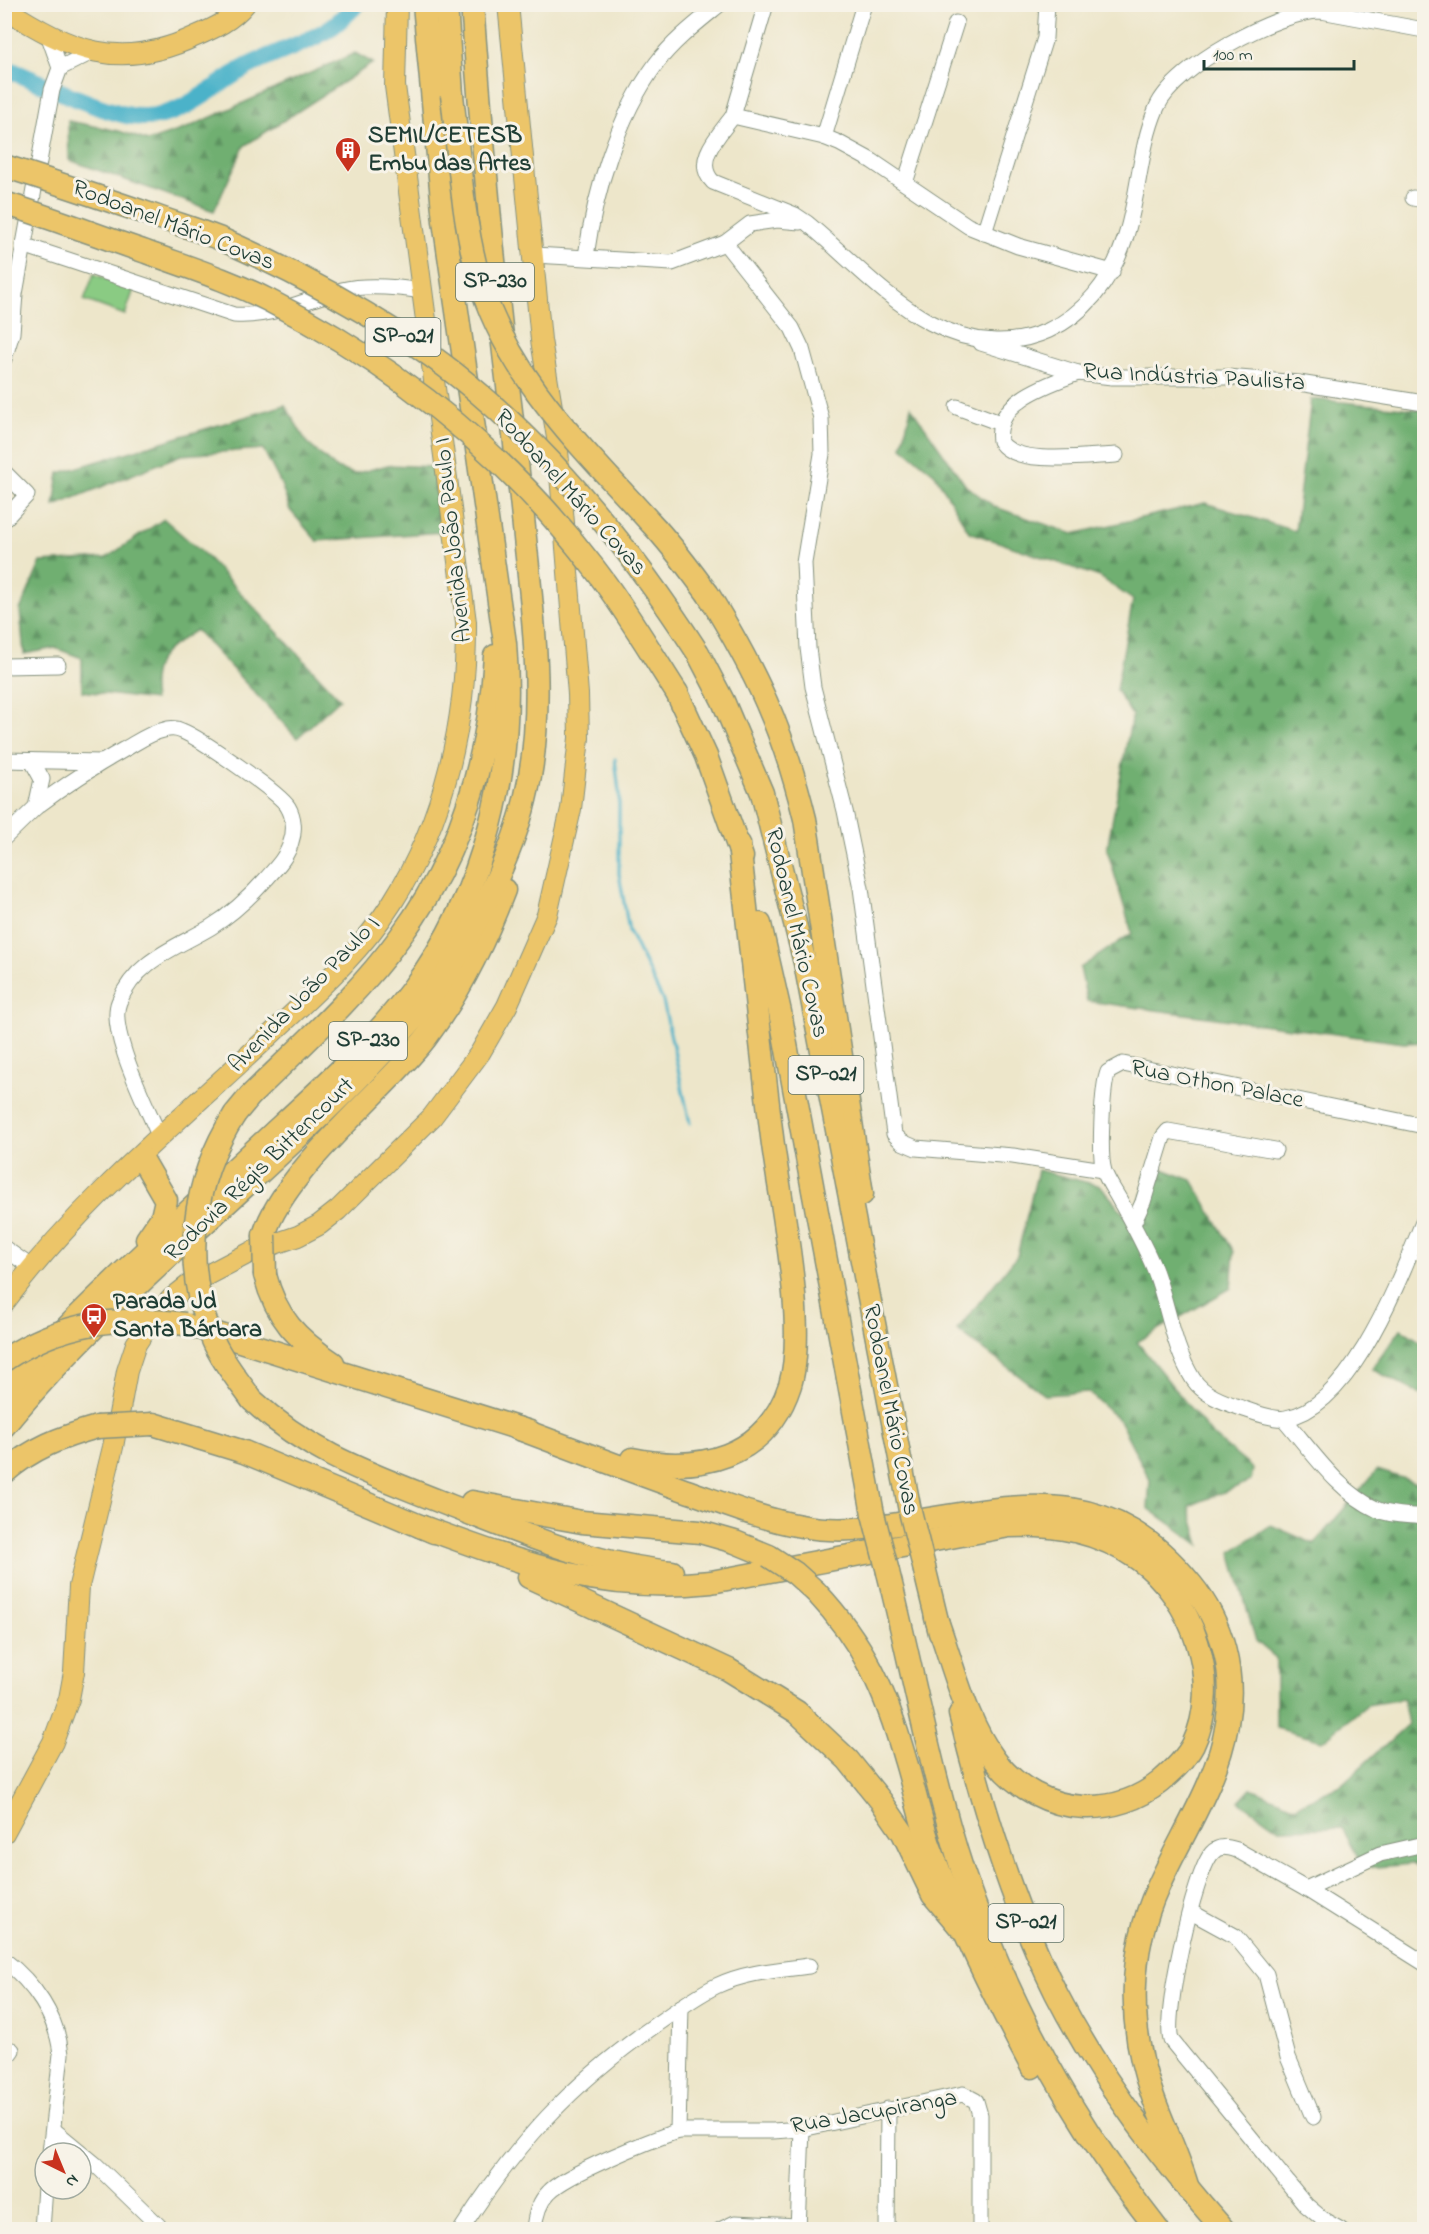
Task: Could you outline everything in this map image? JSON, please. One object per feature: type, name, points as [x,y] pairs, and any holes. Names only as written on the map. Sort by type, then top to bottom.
[{"type":"highway","points":[[446,4],[452,95],[465,216],[478,277],[498,327],[524,373],[558,422],[652,524],[708,594],[743,650],[770,704],[791,762],[805,819],[862,1194],[882,1368]]},
{"type":"highway","name":"Rodovia Régis Bittencourt","points":[[4,1426],[77,1345],[329,1106],[417,1016],[443,979],[465,940],[514,839],[526,799],[535,734],[534,624],[489,232],[472,4]]},
{"type":"highway","name":"Rodovia Régis Bittencourt","points":[[4,1395],[75,1319],[346,1064],[411,991],[442,942],[466,896],[486,840],[504,762],[508,683],[444,221],[424,9]]},
{"type":"highway","name":"Rodoanel Mário Covas","points":[[4,166],[221,239],[305,278],[400,335],[487,402],[542,455],[635,562],[664,600],[698,652],[723,701],[762,793],[805,963],[822,1042],[831,1106],[910,1511],[991,1830],[1033,1944],[1057,1995],[1110,2084],[1188,2189],[1224,2229]]},
{"type":"highway","name":"Rodoanel Mário Covas","points":[[4,204],[213,276],[267,299],[383,367],[459,424],[500,462],[558,524],[632,622],[676,693],[706,756],[739,844],[780,1012],[873,1514],[924,1729],[963,1870],[998,1966],[1070,2106],[1110,2166],[1158,2229]]},
{"type":"highway","points":[[494,571],[495,657],[483,752],[466,814],[440,874],[401,937],[369,976],[250,1096],[235,1114],[216,1149],[195,1220],[193,1255],[199,1299],[213,1340],[252,1400],[279,1425],[306,1443],[412,1490],[524,1535],[613,1564],[682,1573],[766,1564],[1009,1526],[1042,1525],[1072,1528],[1095,1536],[1139,1559],[1155,1573],[1185,1613],[1198,1648],[1203,1673],[1203,1713],[1192,1745],[1172,1772],[1135,1798],[1105,1807],[1068,1806],[1032,1792],[1005,1771],[984,1742],[936,1618]]},
{"type":"highway","points":[[355,1377],[304,1342],[284,1321],[271,1299],[265,1275],[264,1234],[282,1196],[396,1073],[425,1039],[455,997],[486,936],[504,890],[514,839]]},
{"type":"highway","points":[[517,1428],[665,1465],[709,1462],[746,1446],[763,1430],[779,1408],[790,1385],[795,1330],[792,1283],[772,1137],[739,844]]},
{"type":"highway","points":[[75,1319],[154,1230],[162,1217],[166,1200],[141,1157]]},
{"type":"highway","points":[[4,1360],[26,1346],[64,1330],[99,1322],[140,1319],[185,1324],[517,1428],[719,1502],[801,1526],[826,1530],[875,1528],[999,1508],[1037,1505],[1072,1508],[1122,1524],[1143,1537],[1182,1573],[1210,1610],[1222,1639],[1228,1672],[1227,1725],[1206,1786],[1156,1890],[1146,1920],[1135,1985],[1135,2023],[1140,2055],[1150,2090],[1188,2189]]},
{"type":"highway","points":[[4,1473],[20,1459],[43,1445],[97,1427],[153,1424],[244,1452],[420,1526],[729,1670],[796,1712],[848,1760],[903,1833],[933,1895],[960,1927]]},
{"type":"highway","points":[[412,1490],[582,1522],[700,1532],[735,1542],[766,1564],[795,1573],[816,1592],[841,1618],[872,1669],[904,1756],[929,1844],[960,1927],[1044,2086],[1070,2106]]},
{"type":"highway","points":[[420,1526],[524,1564],[597,1581],[679,1586],[711,1582],[766,1564]]},
{"type":"main road","name":"Avenida João Paulo I","points":[[4,1303],[31,1267],[160,1138],[297,1010],[366,939],[392,904],[416,861],[446,776],[459,729],[464,695],[466,622],[395,86],[397,4]]},
{"type":"main road","points":[[4,1833],[53,1742],[69,1699],[79,1586],[113,1447],[127,1371],[136,1344],[157,1314],[190,1284],[250,1252],[298,1236],[319,1225],[338,1210],[432,1117],[485,1044],[524,970],[547,915],[571,809],[579,738],[578,694],[557,438],[541,340],[535,255],[508,4]]},
{"type":"main road","points":[[4,8],[49,37],[92,52],[130,56],[177,45],[244,8]]},
{"type":"street","points":[[586,256],[599,184],[616,141],[645,80],[674,45],[720,4]]},
{"type":"street","points":[[766,4],[733,116],[824,136],[872,161],[952,217],[984,233],[1018,246],[1112,272]]},
{"type":"street","points":[[824,136],[864,4]]},
{"type":"street","points":[[984,233],[1045,38],[1047,4]]},
{"type":"street","points":[[966,339],[1011,339],[1051,331],[1066,323],[1084,308],[1112,272],[1125,239],[1155,114],[1165,93],[1176,80],[1215,53],[1292,14],[1354,11],[1425,30]]},
{"type":"street","points":[[905,183],[956,23]]},
{"type":"street","points":[[4,359],[12,333],[23,245],[52,90],[58,70],[49,37]]},
{"type":"street","points":[[58,70],[92,52]]},
{"type":"street","name":"Rua Indústria Paulista","points":[[733,116],[705,157],[704,169],[708,177],[722,186],[807,222],[905,307],[931,323],[966,339],[1078,373],[1158,378],[1227,377],[1299,383],[1425,403]]},
{"type":"street","points":[[535,255],[586,256],[649,264],[672,263],[725,243],[750,225],[763,221],[807,222]]},
{"type":"street","points":[[725,243],[792,328],[802,349],[821,418],[822,453],[804,563],[808,648],[813,687],[845,811],[861,888],[894,1134],[902,1142],[916,1148],[1013,1156],[1103,1170],[1133,1224],[1163,1292],[1181,1355],[1198,1386],[1215,1398],[1258,1414],[1284,1419],[1318,1405],[1348,1373],[1373,1332],[1425,1220]]},
{"type":"street","points":[[23,245],[234,315],[264,314],[354,288],[422,291]]},
{"type":"street","points":[[1078,373],[1031,392],[1017,402],[1000,423],[1000,441],[1010,452],[1050,458],[1116,455]]},
{"type":"street","points":[[957,407],[1000,423]]},
{"type":"street","points":[[4,472],[27,495],[4,520]]},
{"type":"street","points":[[4,666],[58,665]]},
{"type":"street","points":[[4,838],[36,807],[100,762],[152,734],[172,729],[182,731],[279,796],[288,806],[294,826],[288,852],[254,893],[211,927],[155,957],[135,975],[118,1003],[115,1014],[117,1036],[160,1138]]},
{"type":"street","points":[[4,760],[100,762]]},
{"type":"street","points":[[32,761],[42,779],[36,807]]},
{"type":"street","name":"Rua Othon Palace","points":[[1103,1170],[1103,1086],[1108,1072],[1123,1064],[1425,1126]]},
{"type":"street","points":[[1133,1224],[1143,1202],[1163,1137],[1168,1131],[1275,1150]]},
{"type":"street","points":[[4,1248],[31,1267]]},
{"type":"street","points":[[1284,1419],[1351,1493],[1379,1510],[1425,1517]]},
{"type":"street","points":[[1306,1889],[1380,1854],[1425,1844]]},
{"type":"street","points":[[1341,2229],[1325,2222],[1306,2205],[1171,2040],[1168,2032],[1171,2001],[1191,1912],[1205,1864],[1219,1848],[1237,1850],[1306,1889],[1425,1963]]},
{"type":"street","points":[[1191,1912],[1235,1936],[1266,1974],[1288,2057],[1313,2117]]},
{"type":"street","points":[[4,1960],[35,1991],[60,2039],[62,2054],[53,2141]]},
{"type":"street","points":[[461,2229],[519,2146],[562,2099],[633,2040],[716,1986],[758,1973],[809,1966]]},
{"type":"street","points":[[534,2229],[535,2215],[542,2202],[558,2185],[654,2139],[678,2131],[681,2007]]},
{"type":"street","name":"Rua Jacupiranga","points":[[678,2131],[773,2132],[802,2129],[963,2094],[976,2101],[980,2115],[980,2229]]},
{"type":"street","points":[[887,2229],[888,2109]]},
{"type":"street","points":[[720,2229],[735,2223],[798,2228],[802,2129]]},
{"type":"street","points":[[55,2131],[95,2164],[163,2229]]},
{"type":"street","points":[[42,2229],[44,2201]]},
{"type":"green space","points":[[355,53],[373,63],[244,146],[214,211],[69,160],[68,121],[119,131],[148,141],[187,128]]},
{"type":"green space","points":[[94,274],[134,289],[125,315],[84,300]]},
{"type":"green space","points":[[1311,399],[1424,410],[1424,1042],[1404,1043],[1087,1001],[1080,968],[1132,933],[1107,849],[1132,715],[1116,690],[1133,600],[1100,577],[969,532],[935,474],[902,447],[911,407],[966,486],[995,507],[1073,534],[1205,503],[1295,531]]},
{"type":"green space","points":[[285,405],[307,443],[336,468],[354,474],[388,465],[433,467],[442,532],[317,541],[290,510],[281,484],[263,449],[181,455],[54,506],[59,473]]},
{"type":"green space","points":[[164,519],[205,555],[340,699],[297,738],[196,630],[167,651],[156,666],[153,686],[154,700],[82,691],[82,658],[55,648],[24,654],[20,610],[41,562],[106,558]]},
{"type":"green space","points":[[1157,1167],[1192,1180],[1234,1252],[1231,1288],[1137,1342],[1212,1435],[1253,1469],[1251,1481],[1189,1506],[1200,1545],[1148,1508],[1150,1480],[1119,1420],[1088,1392],[1045,1395],[957,1330],[1017,1256],[1038,1170],[1101,1186],[1129,1220]]},
{"type":"green space","points":[[1401,1329],[1424,1344],[1424,1396],[1372,1369]]},
{"type":"green space","points":[[1377,1470],[1424,1485],[1424,1873],[1413,1864],[1364,1868],[1342,1828],[1279,1829],[1239,1801],[1251,1788],[1295,1807],[1341,1785],[1408,1724],[1403,1699],[1367,1705],[1322,1741],[1276,1728],[1276,1658],[1256,1641],[1231,1552],[1271,1525],[1314,1544]]},
{"type":"waterway","points":[[4,68],[110,111],[141,117],[155,116],[182,107],[243,69],[323,33],[357,4]]},
{"type":"waterway","points":[[615,759],[619,792],[619,874],[629,931],[663,1001],[690,1123]]},
{"type":"place","name":"SEMIL/CETESB Embu das Artes","points":[[348,173]]},
{"type":"place","name":"Parada Jd Santa Bárbara","points":[[94,1339]]}]
